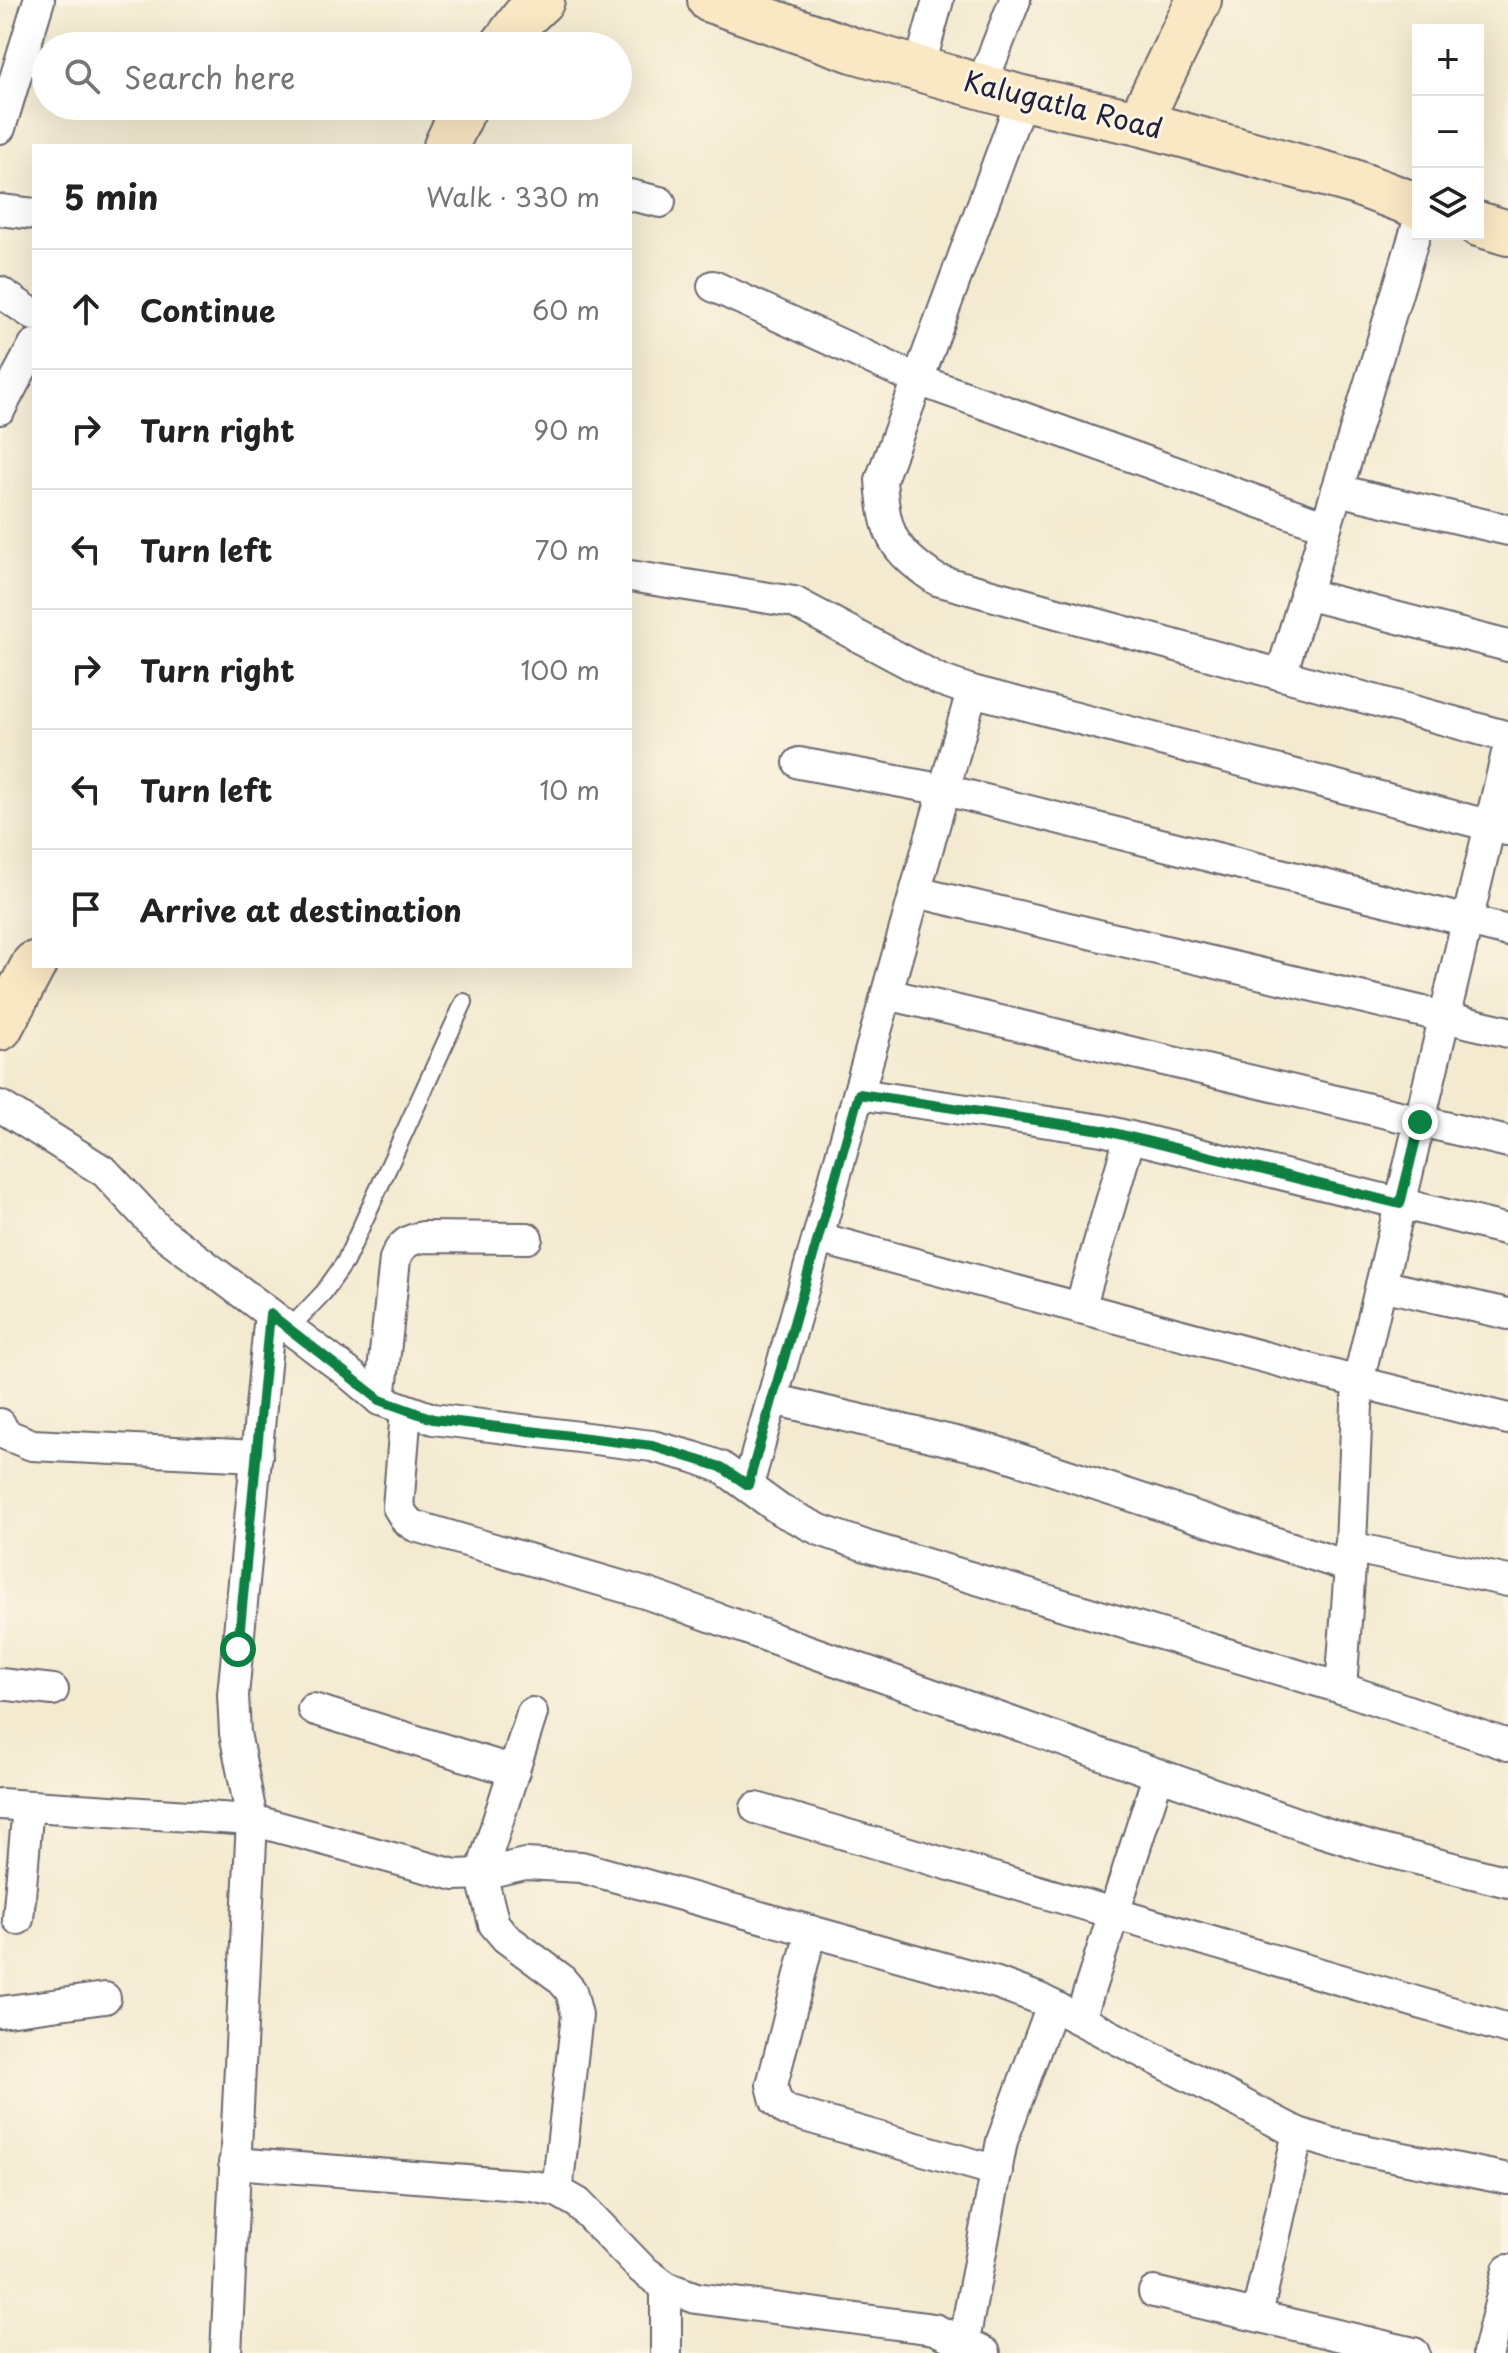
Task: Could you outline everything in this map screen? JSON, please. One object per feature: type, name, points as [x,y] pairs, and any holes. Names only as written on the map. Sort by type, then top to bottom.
[{"type":"street","points":[[0,128],[39,0]]},
{"type":"street","points":[[513,32],[542,0]]},
{"type":"street","name":"Kalugatla Road","points":[[710,0],[853,50],[1022,98],[1139,123],[1351,181],[1412,204]]},
{"type":"street","points":[[919,69],[938,0]]},
{"type":"street","points":[[981,86],[1015,0]]},
{"type":"street","points":[[1139,123],[1199,0]]},
{"type":"street","points":[[1022,98],[881,480],[884,512],[891,538],[911,562],[937,580],[1508,737]]},
{"type":"street","points":[[447,144],[458,120]]},
{"type":"street","points":[[632,195],[660,202]]},
{"type":"street","points":[[0,210],[32,214]]},
{"type":"street","points":[[1484,226],[1508,233]]},
{"type":"street","points":[[1281,675],[1413,240]]},
{"type":"street","points":[[713,286],[918,380],[1326,526]]},
{"type":"street","points":[[0,292],[32,314]]},
{"type":"street","points":[[0,409],[32,349]]},
{"type":"street","points":[[1337,490],[1508,530]]},
{"type":"street","points":[[632,576],[794,602],[940,680],[972,691],[1499,828]]},
{"type":"street","points":[[1305,594],[1508,646]]},
{"type":"street","points":[[748,1485],[972,691]]},
{"type":"street","points":[[1341,1688],[1358,1382],[1468,922],[1499,828],[1508,749]]},
{"type":"street","points":[[799,763],[945,790],[1508,931]]},
{"type":"street","points":[[916,892],[1508,1032]]},
{"type":"street","points":[[0,1028],[32,968]]},
{"type":"street","points":[[887,994],[1508,1142]]},
{"type":"street","points":[[859,1094],[1053,1121],[1130,1137],[1508,1230]]},
{"type":"street","points":[[0,1106],[105,1172],[160,1231],[393,1405],[433,1419],[652,1446],[721,1467],[780,1510],[820,1530],[1341,1688],[1508,1745]]},
{"type":"street","points":[[1080,1308],[1130,1137]]},
{"type":"street","points":[[527,1238],[423,1237],[409,1240],[399,1248],[395,1259],[393,1405],[398,1507],[406,1520],[415,1526],[662,1599],[1158,1776],[1374,1848],[1508,1882]]},
{"type":"street","points":[[818,1238],[1508,1419]]},
{"type":"street","points":[[1381,1285],[1508,1314]]},
{"type":"street","points":[[226,2353],[252,1820],[235,1733],[233,1695],[257,1456],[280,1322]]},
{"type":"street","points":[[772,1399],[994,1451],[1350,1557],[1508,1581]]},
{"type":"street","points":[[0,1424],[5,1434],[32,1445],[257,1456]]},
{"type":"street","points":[[0,1684],[53,1690]]},
{"type":"street","points":[[313,1709],[514,1771]]},
{"type":"street","points":[[532,1713],[481,1874],[494,1924],[506,1938],[560,1978],[571,1991],[577,2015],[557,2191]]},
{"type":"street","points":[[1080,2019],[1158,1776]]},
{"type":"street","points":[[18,1919],[14,1805],[252,1820],[455,1875],[481,1874],[525,1864],[581,1867],[997,1983],[1052,2005],[1298,2133],[1333,2144],[1508,2179]]},
{"type":"street","points":[[756,1808],[1508,2029]]},
{"type":"street","points":[[811,1931],[772,2085],[776,2101],[787,2111],[997,2171]]},
{"type":"street","points":[[0,2012],[105,1998]]},
{"type":"street","points":[[234,2163],[533,2186],[557,2191],[578,2203],[642,2269],[666,2287],[696,2298],[934,2329],[974,2347],[1002,2141],[1052,2005]]},
{"type":"street","points":[[1257,2315],[1298,2133]]},
{"type":"street","points":[[1488,2353],[1508,2270]]},
{"type":"street","points":[[666,2287],[666,2353]]},
{"type":"street","points":[[1154,2292],[1414,2353]]},
{"type":"lane","points":[[280,1322],[324,1292],[345,1262],[464,1002]]},
{"type":"route","points":[[238,1649],[270,1314],[380,1400],[406,1411],[433,1419],[652,1446],[721,1467],[748,1485],[859,1094],[1102,1130],[1400,1204],[1420,1122]]}]
